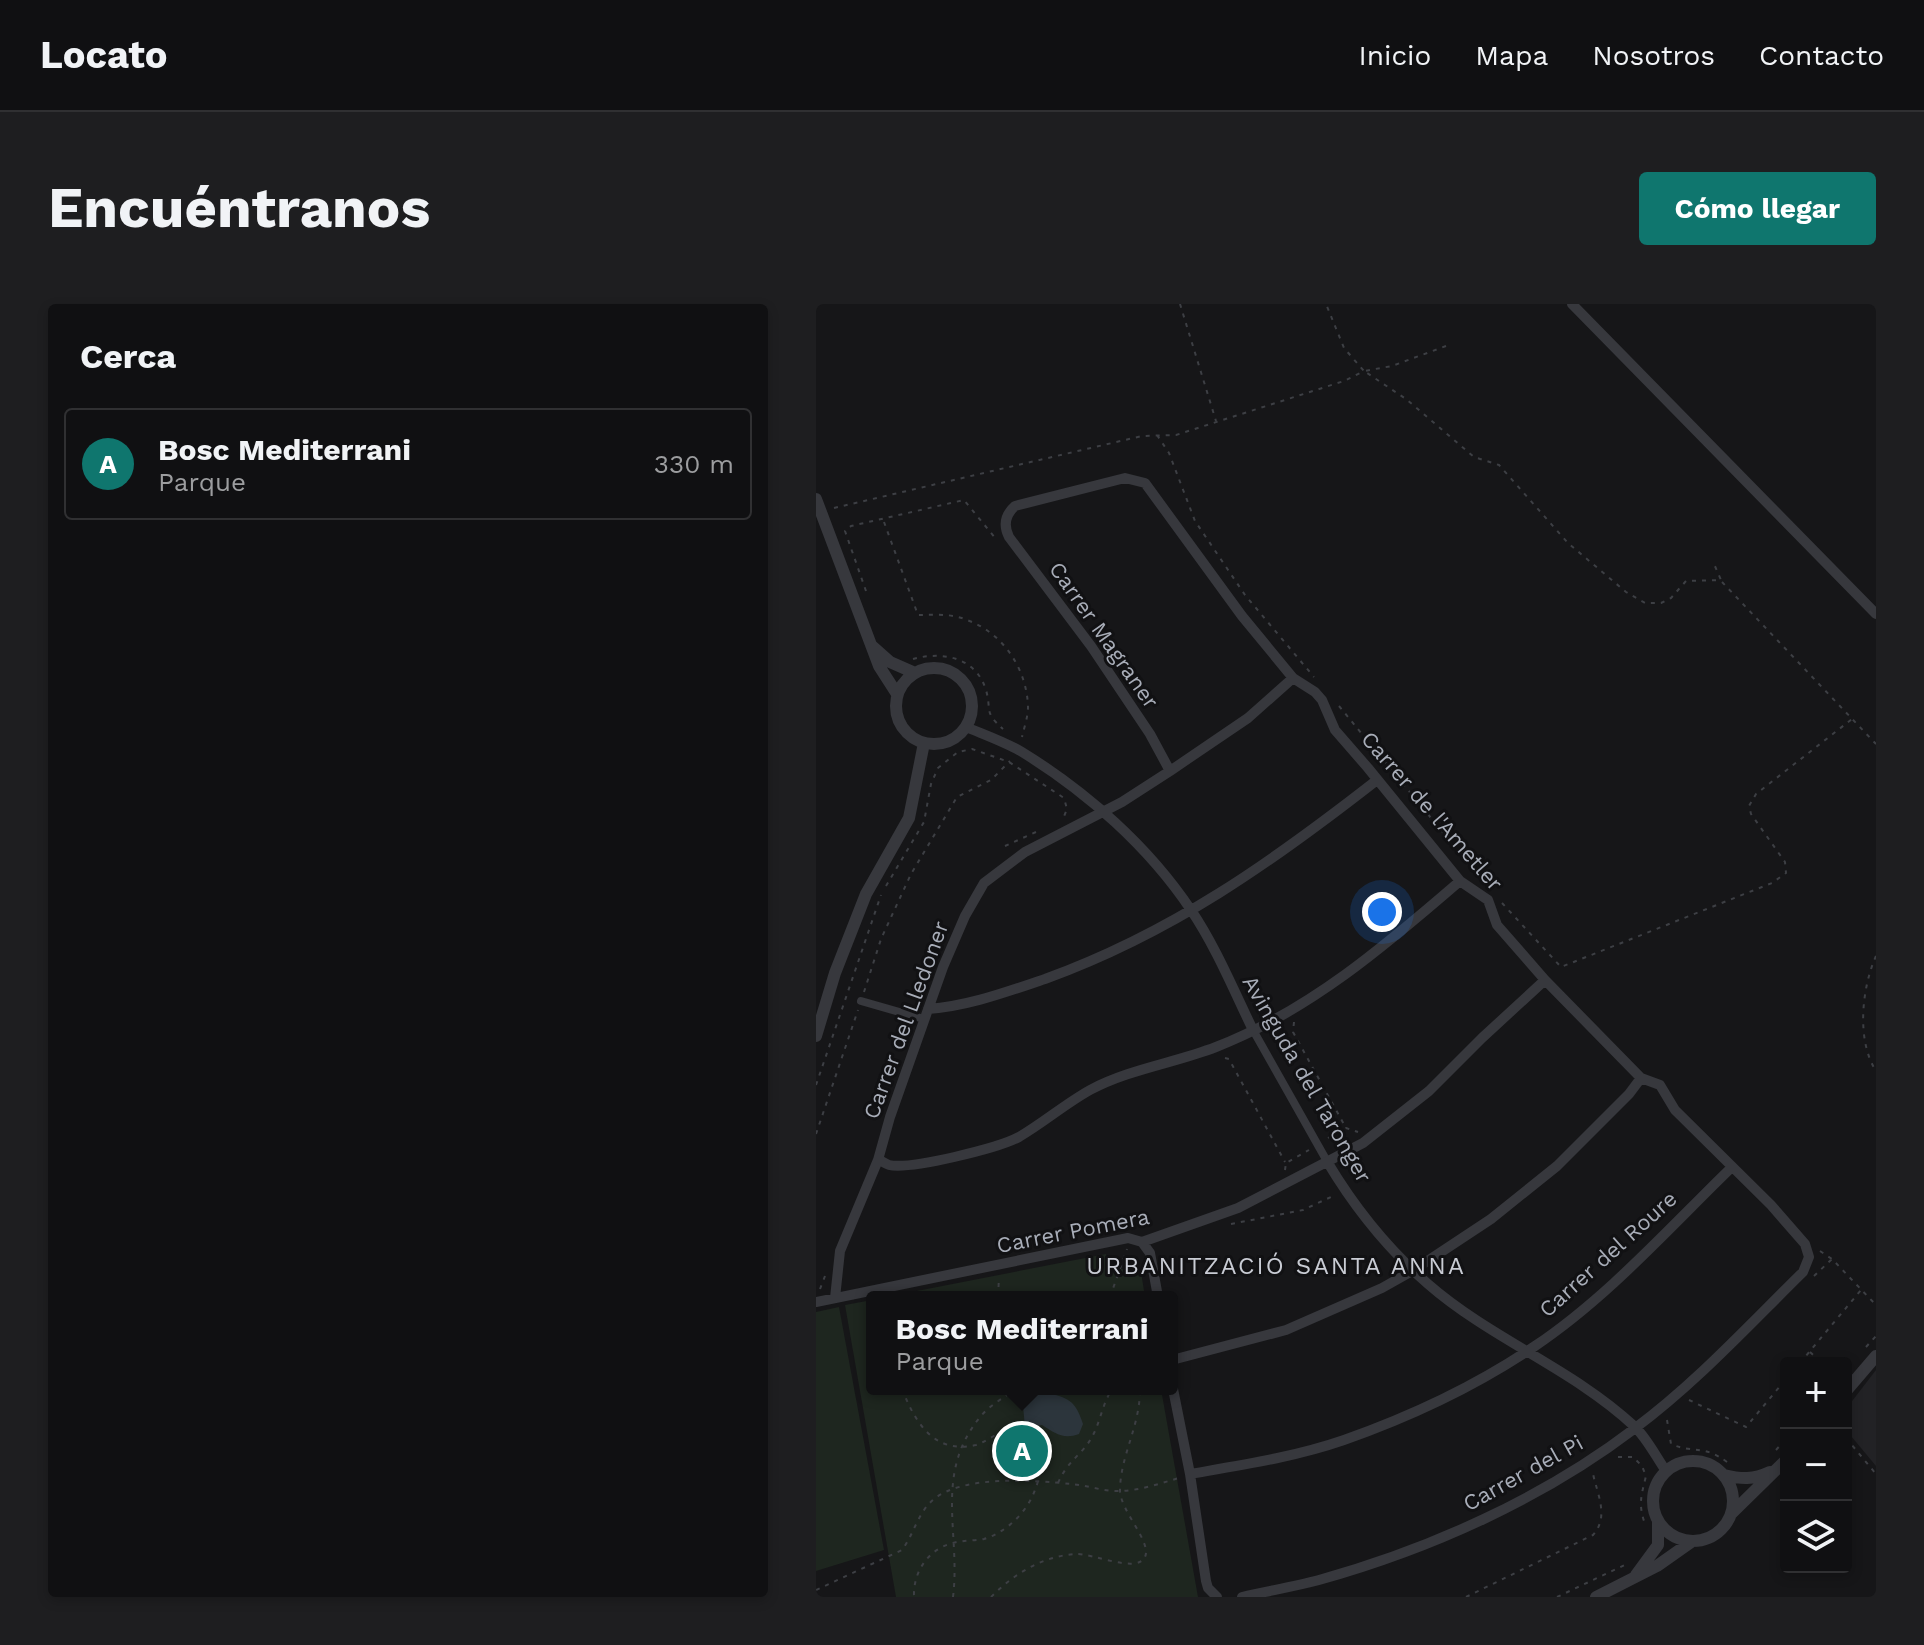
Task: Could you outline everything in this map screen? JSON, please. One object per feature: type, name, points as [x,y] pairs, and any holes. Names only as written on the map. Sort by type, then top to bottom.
[{"type":"street","points":[[1572,304],[1876,614]]},
{"type":"street","name":"Carrer Magraner","points":[[1132,478],[1022,503],[1010,511],[1005,524],[1009,537],[1091,646],[1150,734],[1170,771]]},
{"type":"street","name":"Carrer de l'Ametler","points":[[1132,478],[1145,483],[1242,616],[1293,678],[1322,700],[1335,730],[1460,881],[1488,900],[1497,925],[1545,980],[1641,1078],[1665,1090],[1675,1110],[1771,1205],[1805,1244],[1808,1264]]},
{"type":"street","points":[[818,505],[879,666],[897,694]]},
{"type":"street","points":[[870,644],[890,662],[915,673]]},
{"type":"street","points":[[927,669],[952,672],[969,690],[971,715],[966,727],[948,742],[924,743],[912,738],[898,719],[895,706],[897,694],[915,673],[927,669]]},
{"type":"street","name":"Carrer del Lledoner","points":[[835,1298],[840,1251],[878,1160],[926,1014],[965,916],[984,883],[1025,852],[1122,802],[1170,771],[1248,718],[1293,678]]},
{"type":"street","name":"Avinguda del Taronger","points":[[966,727],[1018,745],[1101,811],[1146,853],[1191,910],[1253,1030],[1328,1163],[1386,1244],[1429,1285],[1466,1312],[1582,1384],[1636,1428],[1666,1471]]},
{"type":"street","points":[[816,1036],[835,973],[866,894],[909,818],[924,743]]},
{"type":"street","points":[[861,1001],[926,1014],[1093,961],[1191,910],[1259,869],[1377,780]]},
{"type":"street","points":[[878,1160],[889,1165],[908,1166],[998,1146],[1020,1137],[1091,1089],[1215,1047],[1253,1030],[1331,985],[1460,881]]},
{"type":"street","name":"Carrer Pomera","points":[[869,1291],[1128,1238],[1142,1242],[1238,1208],[1363,1143],[1429,1091],[1545,980]]},
{"type":"street","points":[[1178,1358],[1286,1330],[1382,1288],[1414,1270],[1491,1219],[1557,1166],[1641,1078]]},
{"type":"street","name":"Carrer del Roure","points":[[1185,1476],[1270,1460],[1343,1440],[1469,1388],[1526,1351],[1605,1290],[1732,1167]]},
{"type":"street","points":[[1142,1242],[1150,1253],[1157,1291]]},
{"type":"street","name":"Carrer del Pi","points":[[1242,1597],[1319,1580],[1451,1535],[1576,1470],[1636,1428],[1697,1377],[1808,1264]]},
{"type":"street","name":"Carrer Pomera","points":[[816,1302],[866,1292]]},
{"type":"street","points":[[1852,1384],[1876,1356]]},
{"type":"street","points":[[1174,1395],[1185,1476],[1206,1581],[1217,1597]]},
{"type":"street","points":[[1652,1525],[1678,1539],[1691,1542],[1717,1534],[1780,1459]]},
{"type":"street","points":[[1634,1578],[1658,1545],[1652,1525],[1653,1495],[1657,1482],[1666,1471],[1676,1464],[1689,1461],[1727,1469],[1743,1479],[1759,1478],[1780,1459]]},
{"type":"street","points":[[1727,1469],[1734,1500],[1732,1513]]},
{"type":"street","points":[[1601,1596],[1657,1566],[1691,1542]]},
{"type":"path","points":[[1180,304],[1216,422]]},
{"type":"path","points":[[1326,304],[1344,348],[1364,371],[1406,399],[1474,457],[1499,465],[1568,543],[1626,592],[1645,603],[1661,603],[1671,598],[1686,581],[1721,580]]},
{"type":"path","points":[[818,505],[1142,436],[1176,435],[1446,346]]},
{"type":"path","points":[[1157,435],[1169,453],[1195,521],[1245,595],[1315,677]]},
{"type":"path","points":[[865,590],[845,531],[851,526],[964,500],[1001,544],[1009,537]]},
{"type":"path","points":[[883,519],[918,615],[946,615],[968,620],[997,638],[1014,657],[1025,685],[1028,710],[1018,745],[991,718],[986,691],[978,674],[965,663],[949,655],[912,659]]},
{"type":"path","points":[[1714,564],[1721,580],[1876,744]]},
{"type":"path","points":[[1334,701],[1482,880]]},
{"type":"path","points":[[1501,902],[1561,967],[1772,883],[1786,873],[1785,862],[1751,814],[1749,806],[1756,794],[1852,719]]},
{"type":"path","points":[[816,1085],[881,895],[924,822],[931,784],[938,768],[958,752],[972,749],[1009,762],[1064,798],[1066,816],[1060,823]]},
{"type":"path","points":[[816,1134],[881,939],[911,874],[957,797],[991,780],[1009,762]]},
{"type":"path","points":[[1005,846],[1046,828]]},
{"type":"path","points":[[1876,956],[1866,978],[1863,1025],[1876,1071]]},
{"type":"path","points":[[1295,1019],[1293,1032],[1346,1128],[1359,1133]]},
{"type":"path","points":[[1218,1055],[1229,1059],[1286,1163],[1285,1175]]},
{"type":"path","points":[[1286,1163],[1346,1128]]},
{"type":"path","points":[[1219,1226],[1303,1210],[1333,1196]]},
{"type":"path","points":[[1112,1291],[1128,1247]]},
{"type":"path","points":[[1820,1251],[1876,1305]]},
{"type":"path","points":[[998,1291],[999,1272]]},
{"type":"path","points":[[1804,1357],[1861,1289]]},
{"type":"path","points":[[1809,1351],[1816,1357]]},
{"type":"path","points":[[1689,1400],[1746,1427],[1780,1386]]},
{"type":"path","points":[[904,1395],[911,1414],[925,1433],[940,1442],[961,1446],[980,1444],[1006,1431],[1019,1432],[1039,1445],[1041,1464],[1032,1499],[1013,1524],[985,1538],[952,1543],[937,1550],[924,1561],[913,1584],[914,1597]]},
{"type":"path","points":[[953,1597],[955,1582],[950,1507],[961,1446],[982,1414],[1008,1395]]},
{"type":"path","points":[[1058,1483],[1065,1467],[1092,1437],[1109,1395]]},
{"type":"path","points":[[991,1597],[1019,1572],[1050,1558],[1078,1553],[1126,1564],[1137,1565],[1143,1561],[1147,1553],[1145,1541],[1122,1506],[1120,1491],[1139,1395]]},
{"type":"path","points":[[1667,1432],[1671,1444],[1684,1450],[1702,1449],[1715,1453],[1727,1469]]},
{"type":"path","points":[[1852,1445],[1876,1474]]},
{"type":"path","points":[[1633,1457],[1646,1476],[1640,1491],[1639,1507],[1652,1525]]},
{"type":"path","points":[[1466,1597],[1593,1535],[1603,1518],[1593,1473]]},
{"type":"path","points":[[816,1590],[902,1550],[911,1538],[920,1515],[932,1500],[953,1487],[1038,1482],[1120,1491],[1185,1476]]},
{"type":"path","points":[[1557,1597],[1631,1562]]},
{"type":"shaded area","points":[[1106,1254],[1110,1267],[1141,1272],[1144,1291],[917,1291]]},
{"type":"shaded area","points":[[866,1301],[866,1395],[1162,1395],[1198,1597],[896,1597],[845,1305]]},
{"type":"shaded area","points":[[839,1307],[884,1550],[816,1571],[816,1312]]},
{"type":"shaded area","points":[[1876,1370],[1876,1466],[1852,1437],[1852,1401]]},
{"type":"shaded area","points":[[1032,1395],[1065,1398],[1077,1409],[1083,1424],[1079,1434],[1064,1436],[1042,1425],[1036,1426],[1012,1459],[999,1461],[995,1458],[995,1451],[1017,1441],[1025,1428],[1023,1405]]},
{"type":"place","name":"Bosc Mediterrani","points":[[1022,1451]]},
{"type":"district","name":"URBANITZACIÓ SANTA ANNA","points":[[1276,1266]]}]
